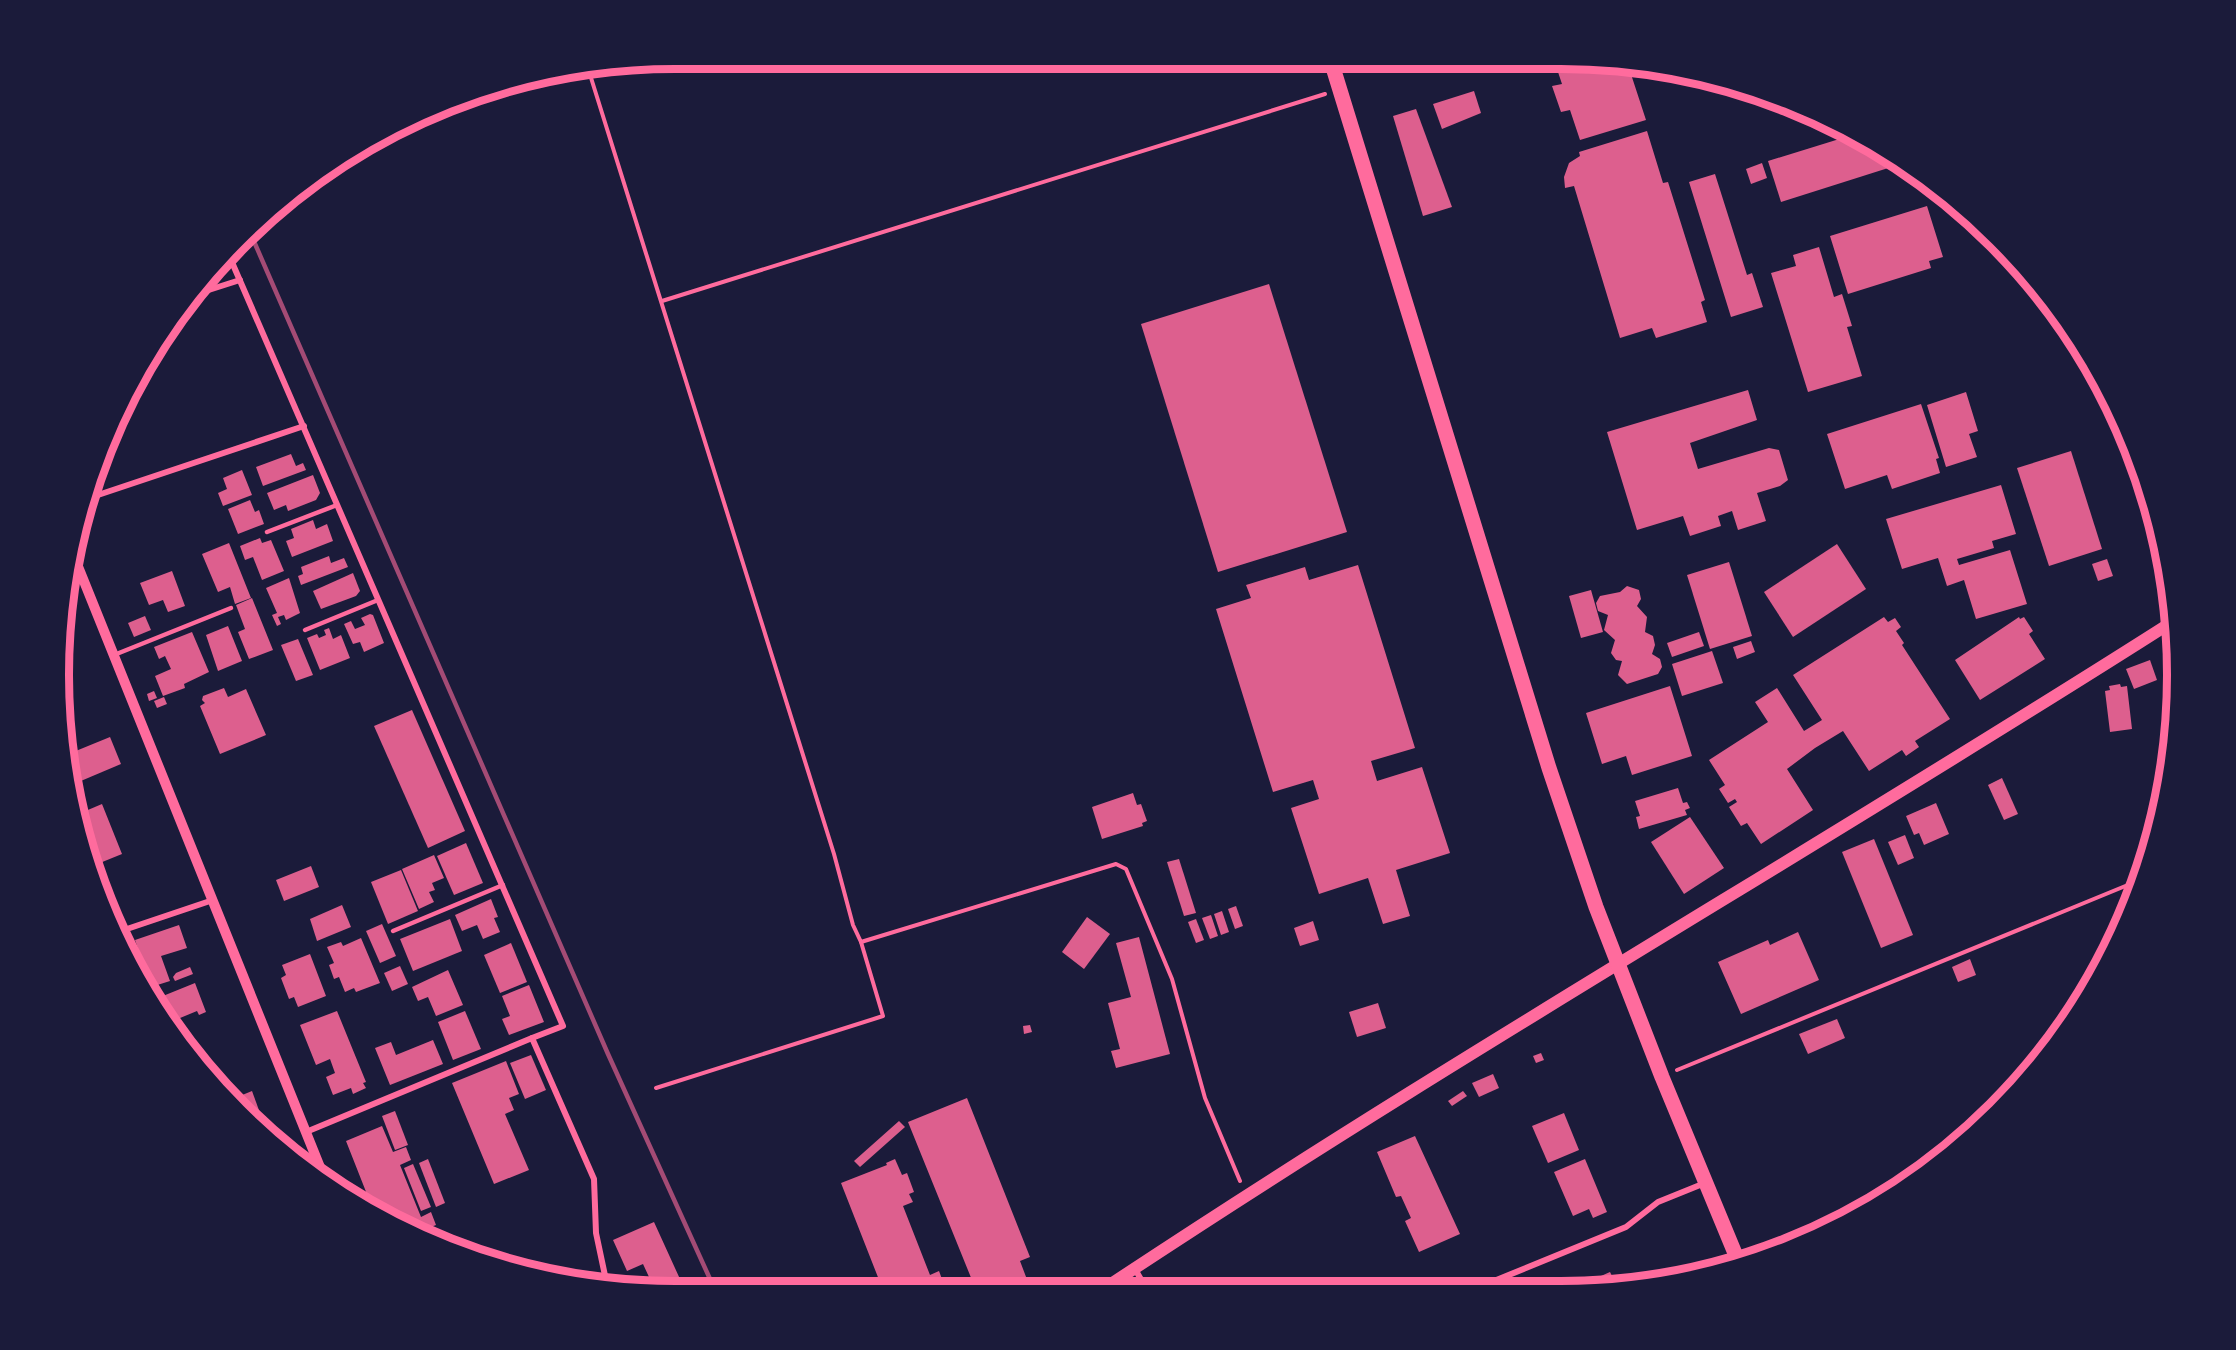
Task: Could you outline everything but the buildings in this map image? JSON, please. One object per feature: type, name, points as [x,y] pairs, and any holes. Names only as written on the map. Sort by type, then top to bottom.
[{"type":"main road","points":[[1333,69],[1546,756],[1617,964],[1736,1255]]},
{"type":"main road","points":[[1116,1281],[1617,964],[1990,738],[2165,626]]},
{"type":"street","points":[[232,261],[563,1026],[306,1132]]},
{"type":"street","points":[[206,291],[240,280]]},
{"type":"street","points":[[96,497],[304,426]]},
{"type":"street","points":[[79,569],[319,1166]]},
{"type":"street","points":[[125,930],[213,900]]},
{"type":"street","points":[[532,1038],[594,1179],[596,1233],[604,1277]]},
{"type":"street","points":[[1494,1281],[1626,1227],[1658,1202],[1706,1183]]},
{"type":"street","points":[[1134,1269],[1141,1281]]},
{"type":"lane","points":[[267,532],[337,505]]},
{"type":"lane","points":[[305,630],[378,600]]},
{"type":"lane","points":[[114,655],[231,608]]},
{"type":"lane","points":[[393,931],[503,885]]},
{"type":"path","points":[[590,75],[883,1016],[656,1088]]},
{"type":"path","points":[[662,301],[1340,90]]},
{"type":"path","points":[[861,942],[1116,864],[1126,869],[1172,979],[1205,1098],[1238,1178],[1249,1196]]},
{"type":"path","points":[[1662,1077],[2130,884]]},
{"type":"railway","points":[[253,239],[608,1054],[711,1281]]}]
